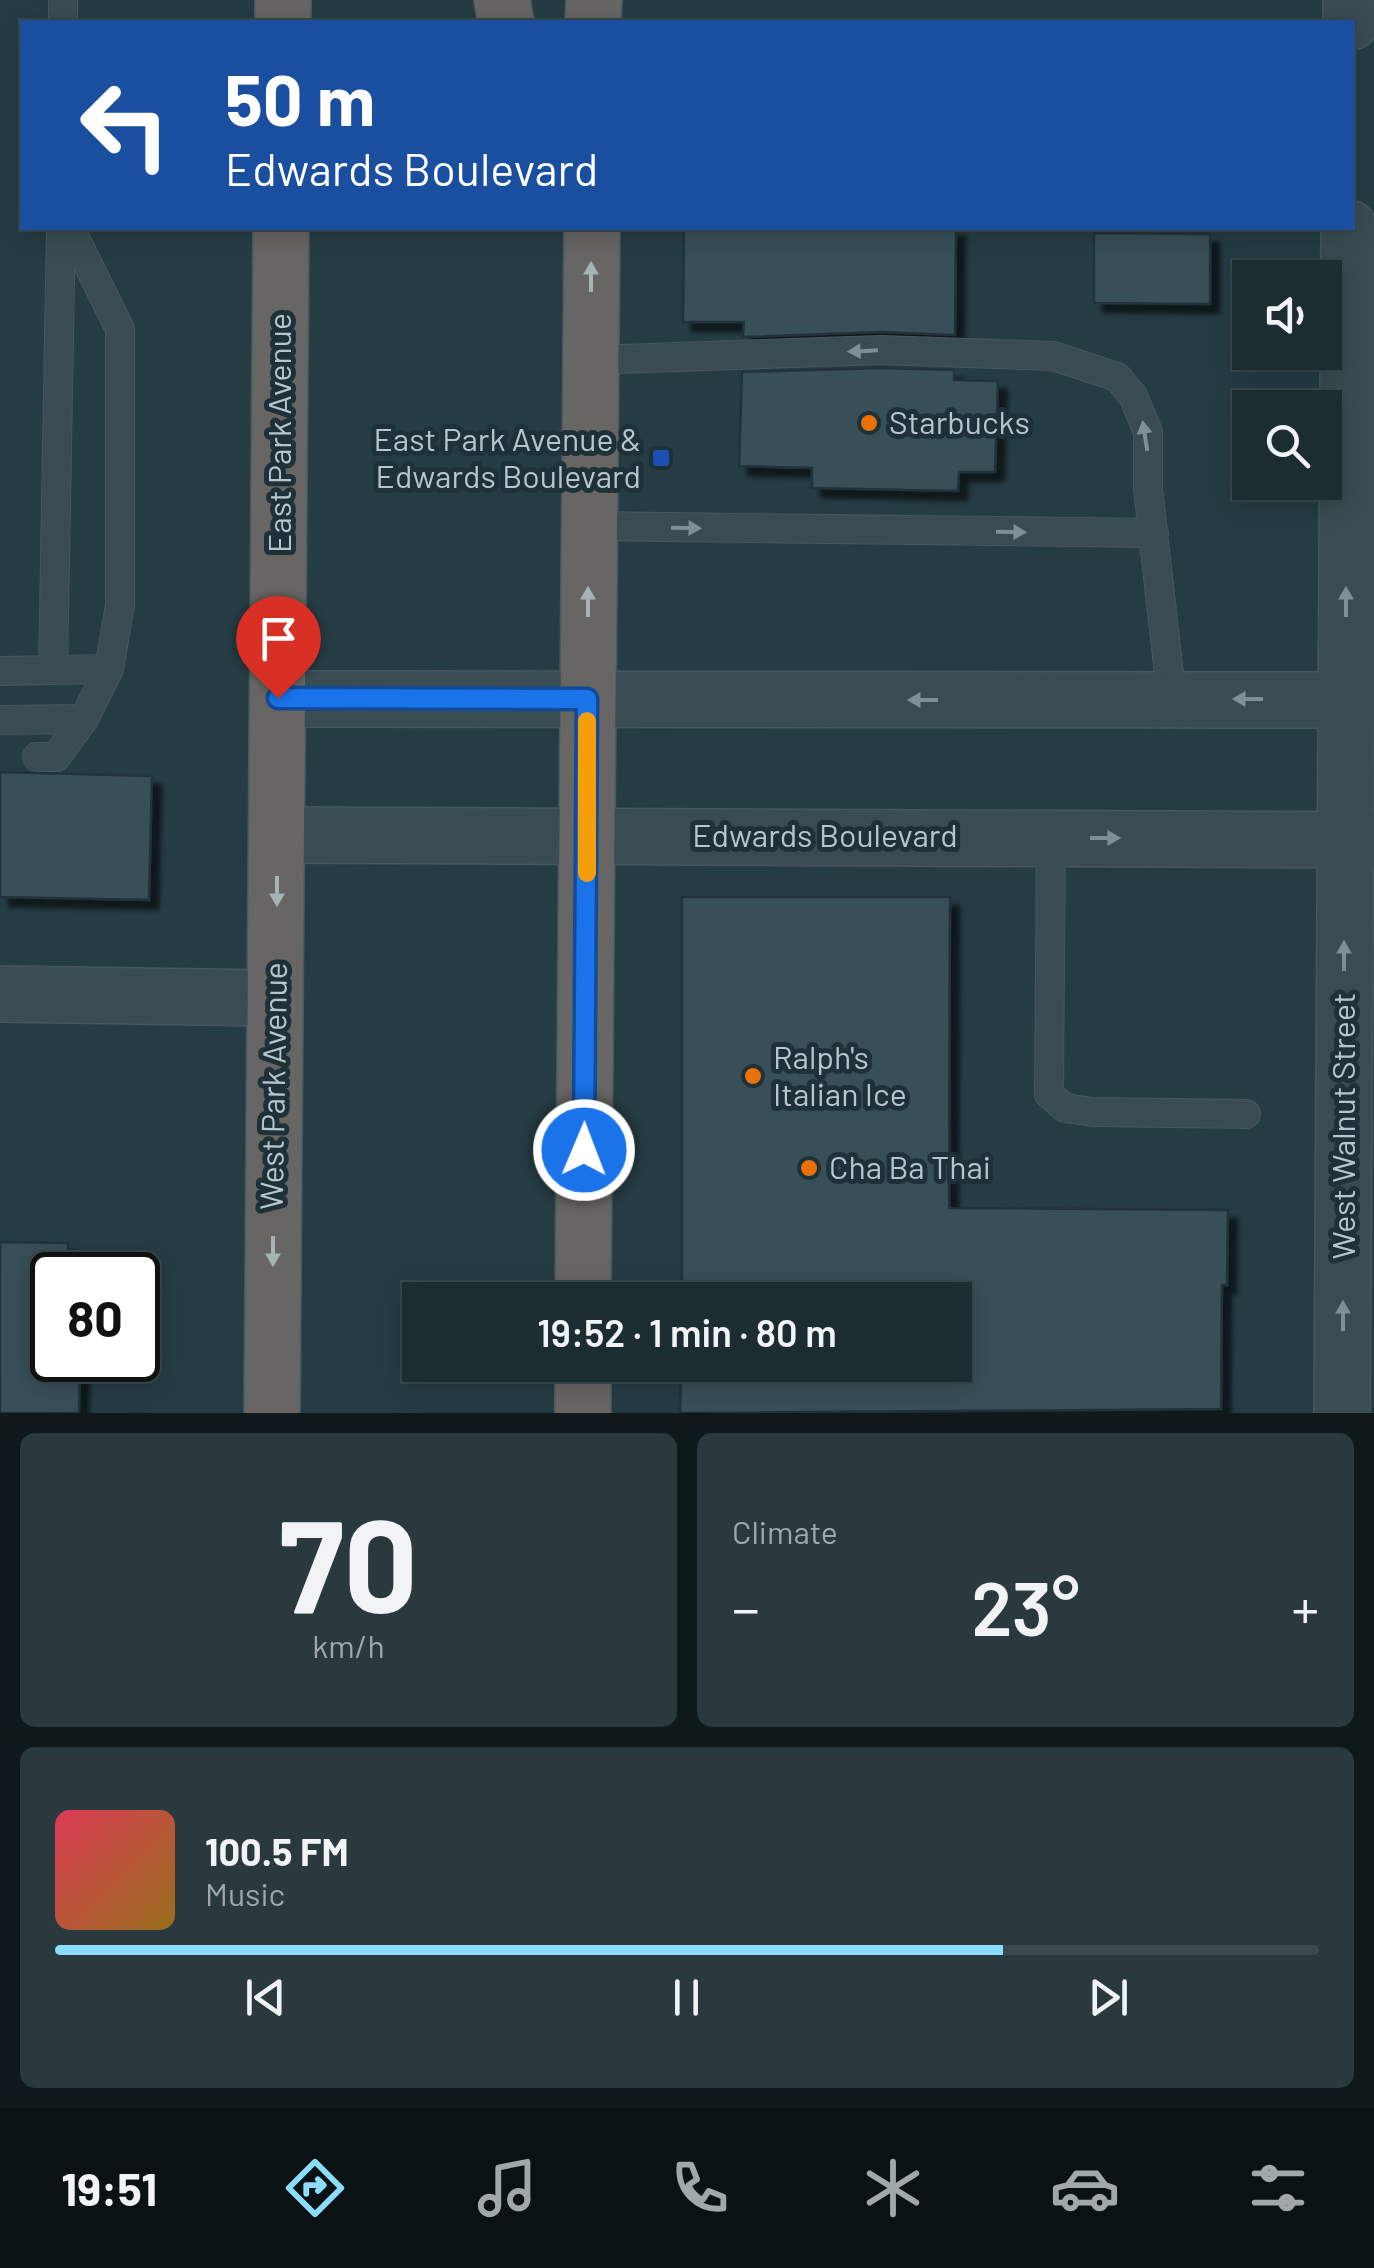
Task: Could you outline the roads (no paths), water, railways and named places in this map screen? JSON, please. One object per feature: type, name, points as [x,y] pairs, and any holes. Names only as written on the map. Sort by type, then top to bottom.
[{"type":"highway","name":"East Park Avenue","points":[[277,758],[281,230]]},
{"type":"highway","points":[[584,1282],[592,230]]},
{"type":"highway","name":"West Park Avenue","points":[[272,1413],[277,758]]},
{"type":"highway","points":[[582,1413],[583,1382]]},
{"type":"street","name":"West Walnut Street","points":[[1342,1413],[1360,839],[1349,230]]},
{"type":"street","points":[[278,698],[1360,700]]},
{"type":"street","name":"Edwards Boulevard","points":[[277,835],[1360,839]]},
{"type":"street","points":[[0,994],[275,998]]},
{"type":"lane","points":[[53,670],[61,230]]},
{"type":"lane","points":[[37,757],[56,756],[84,718],[109,669],[120,605],[120,330],[71,230]]},
{"type":"lane","points":[[590,360],[880,350],[1053,356],[1117,378],[1133,396],[1148,432],[1148,489],[1172,700]]},
{"type":"lane","points":[[589,526],[1154,533]]},
{"type":"lane","points":[[0,671],[109,669]]},
{"type":"lane","points":[[0,720],[84,718]]},
{"type":"lane","points":[[1051,838],[1049,1094],[1066,1108],[1093,1112],[1246,1114]]},
{"type":"place","name":"Starbucks","points":[[869,423]]},
{"type":"place","name":"East Park Avenue & Edwards Boulevard","points":[[661,458]]},
{"type":"place","name":"Ralph's Italian Ice","points":[[753,1076]]},
{"type":"place","name":"Cha Ba Thai","points":[[809,1168]]}]
